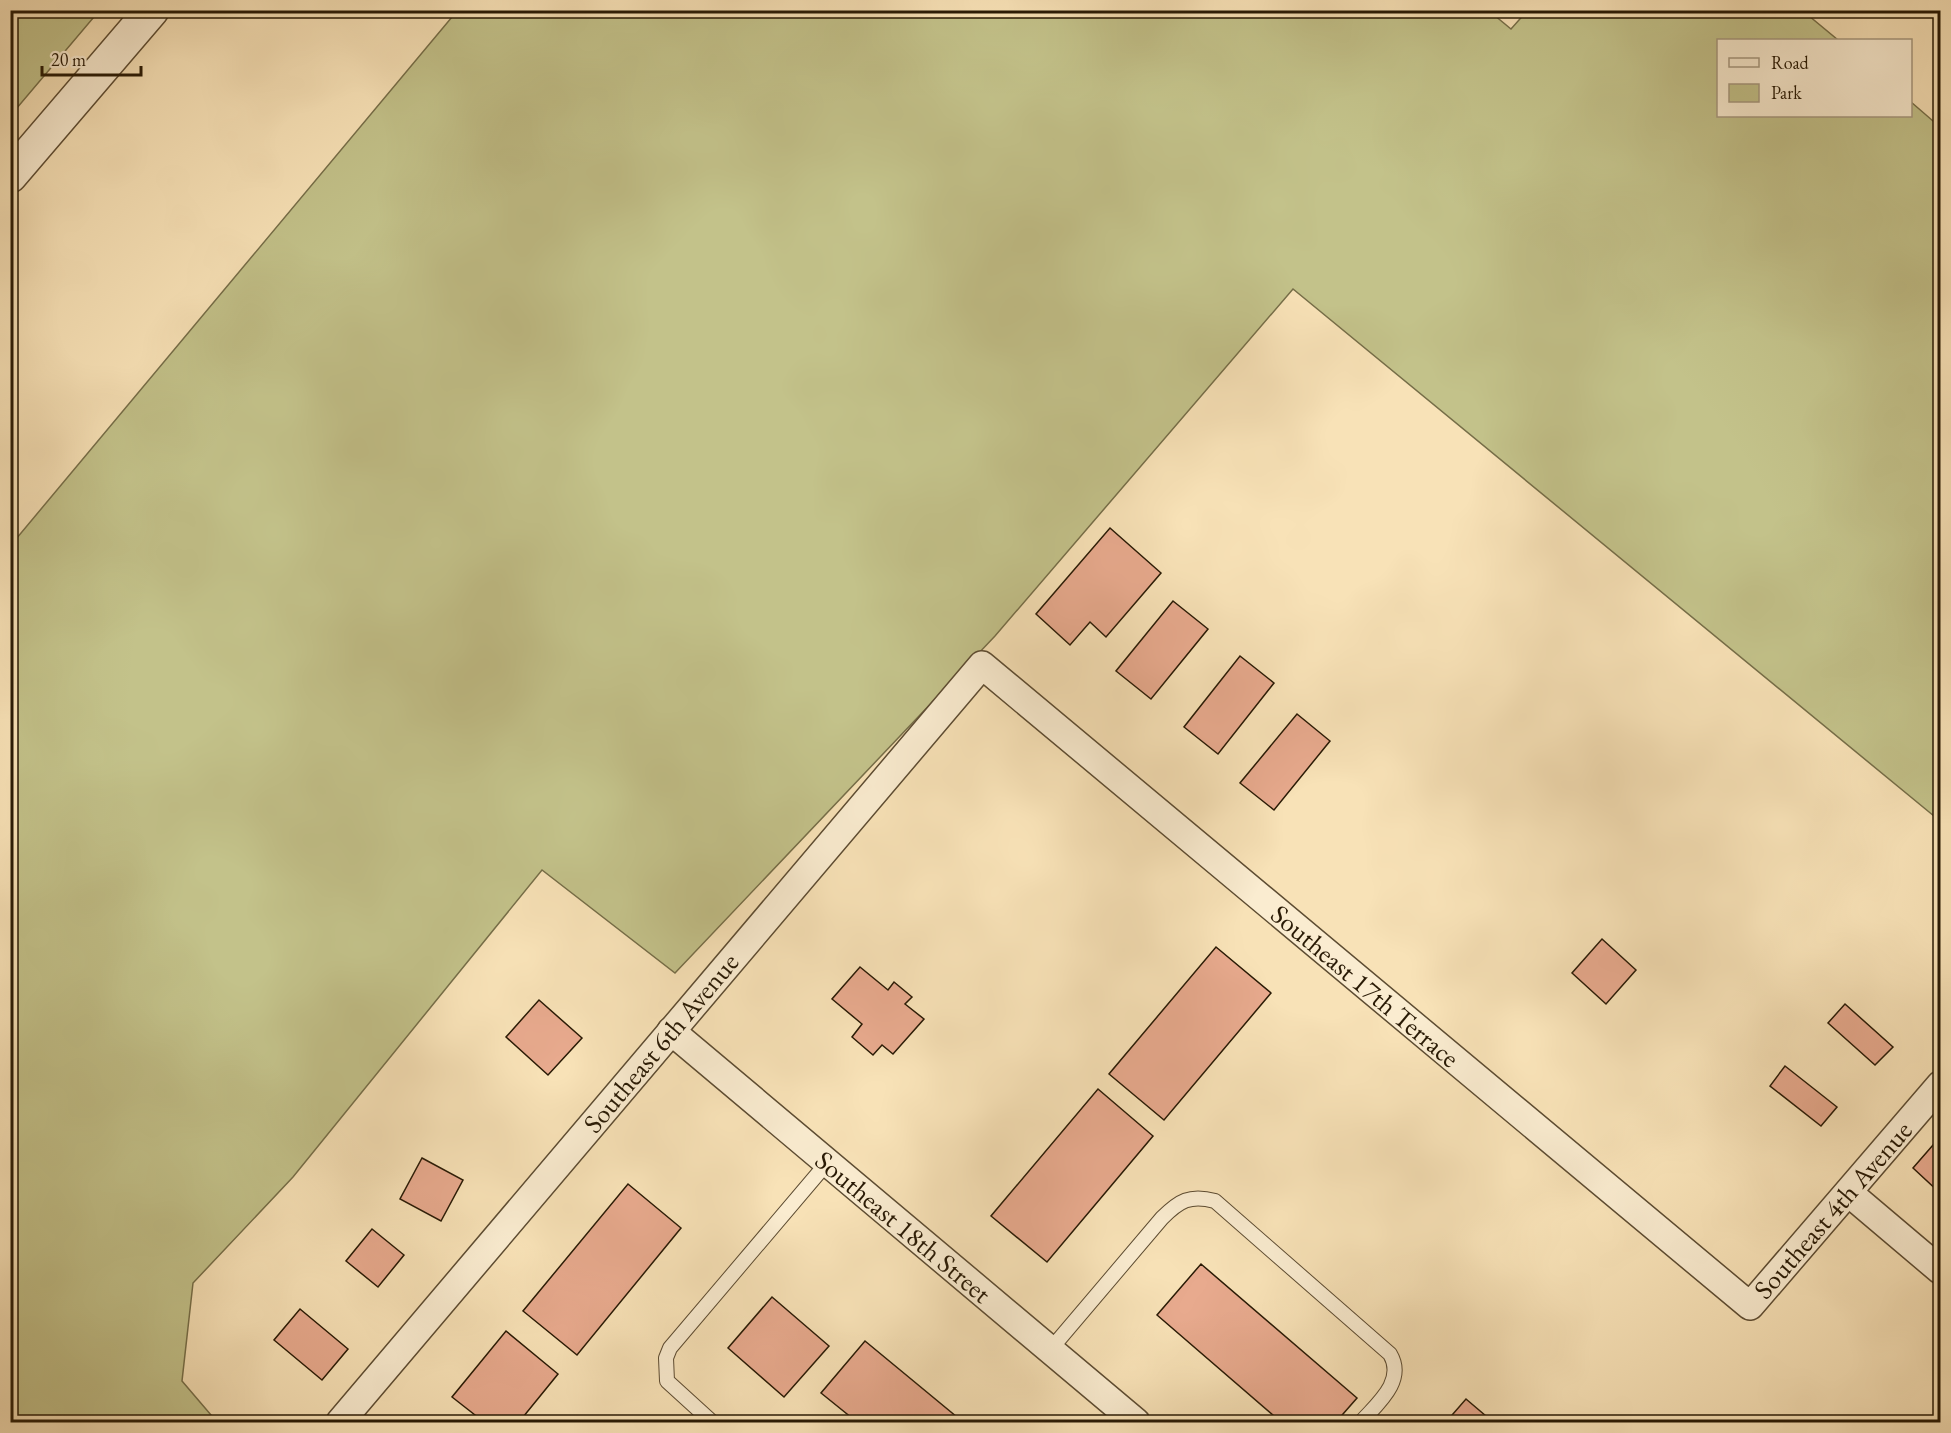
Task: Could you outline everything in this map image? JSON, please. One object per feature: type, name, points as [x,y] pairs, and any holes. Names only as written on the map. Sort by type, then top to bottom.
[{"type":"street","points":[[10,176],[152,10]]},
{"type":"street","name":"Southeast 6th Avenue","points":[[340,1422],[982,665]]},
{"type":"street","name":"Southeast 17th Terrace","points":[[982,665],[1750,1306]]},
{"type":"street","name":"Southeast 18th Street","points":[[670,1031],[1136,1422]]},
{"type":"street","name":"Southeast 4th Avenue","points":[[1750,1306],[1941,1086]]},
{"type":"street","points":[[1849,1193],[1941,1270]]},
{"type":"lane","points":[[712,1422],[667,1381],[666,1358],[670,1348],[827,1163]]},
{"type":"lane","points":[[1050,1350],[1162,1218],[1178,1203],[1189,1197],[1203,1197],[1215,1201],[1390,1354],[1394,1362],[1392,1384],[1361,1422]]},
{"type":"green space","points":[[1488,10],[1511,29],[1527,11],[1803,11],[1837,39],[1717,39],[1717,117],[1912,117],[1912,103],[1940,127],[1940,821],[1293,289],[995,636],[675,973],[542,870],[293,1177],[193,1283],[182,1381],[217,1422],[11,1422],[11,545],[457,11]]},
{"type":"green space","points":[[10,11],[99,11],[11,115]]},
{"type":"building","points":[[1110,528],[1161,573],[1106,637],[1090,622],[1070,645],[1036,614]]},
{"type":"building","points":[[1173,601],[1208,629],[1151,699],[1116,671]]},
{"type":"building","points":[[1240,656],[1274,683],[1218,754],[1184,727]]},
{"type":"building","points":[[1297,714],[1330,741],[1274,810],[1240,783]]},
{"type":"building","points":[[1602,939],[1636,970],[1606,1004],[1572,973]]},
{"type":"building","points":[[1216,947],[1271,993],[1164,1120],[1109,1074]]},
{"type":"building","points":[[860,967],[888,990],[894,982],[912,997],[905,1004],[924,1019],[893,1054],[882,1045],[873,1055],[852,1037],[862,1024],[832,999]]},
{"type":"building","points":[[539,1000],[582,1038],[548,1075],[506,1037]]},
{"type":"building","points":[[1845,1004],[1893,1047],[1875,1065],[1828,1023]]},
{"type":"building","points":[[1785,1066],[1837,1107],[1821,1126],[1770,1086]]},
{"type":"building","points":[[1098,1089],[1153,1136],[1047,1262],[991,1216]]},
{"type":"building","points":[[1940,1137],[1940,1193],[1913,1168]]},
{"type":"building","points":[[422,1158],[463,1180],[441,1221],[400,1199]]},
{"type":"building","points":[[628,1184],[681,1228],[577,1355],[523,1311]]},
{"type":"building","points":[[372,1229],[404,1255],[378,1287],[346,1261]]},
{"type":"building","points":[[1201,1264],[1357,1398],[1336,1422],[1281,1422],[1157,1315]]},
{"type":"building","points":[[772,1297],[829,1346],[784,1397],[728,1348]]},
{"type":"building","points":[[300,1309],[348,1349],[322,1380],[274,1340]]},
{"type":"building","points":[[506,1331],[558,1374],[519,1422],[484,1422],[452,1397]]},
{"type":"building","points":[[865,1341],[963,1422],[857,1422],[821,1393]]},
{"type":"building","points":[[1466,1399],[1493,1422],[1446,1422]]}]
